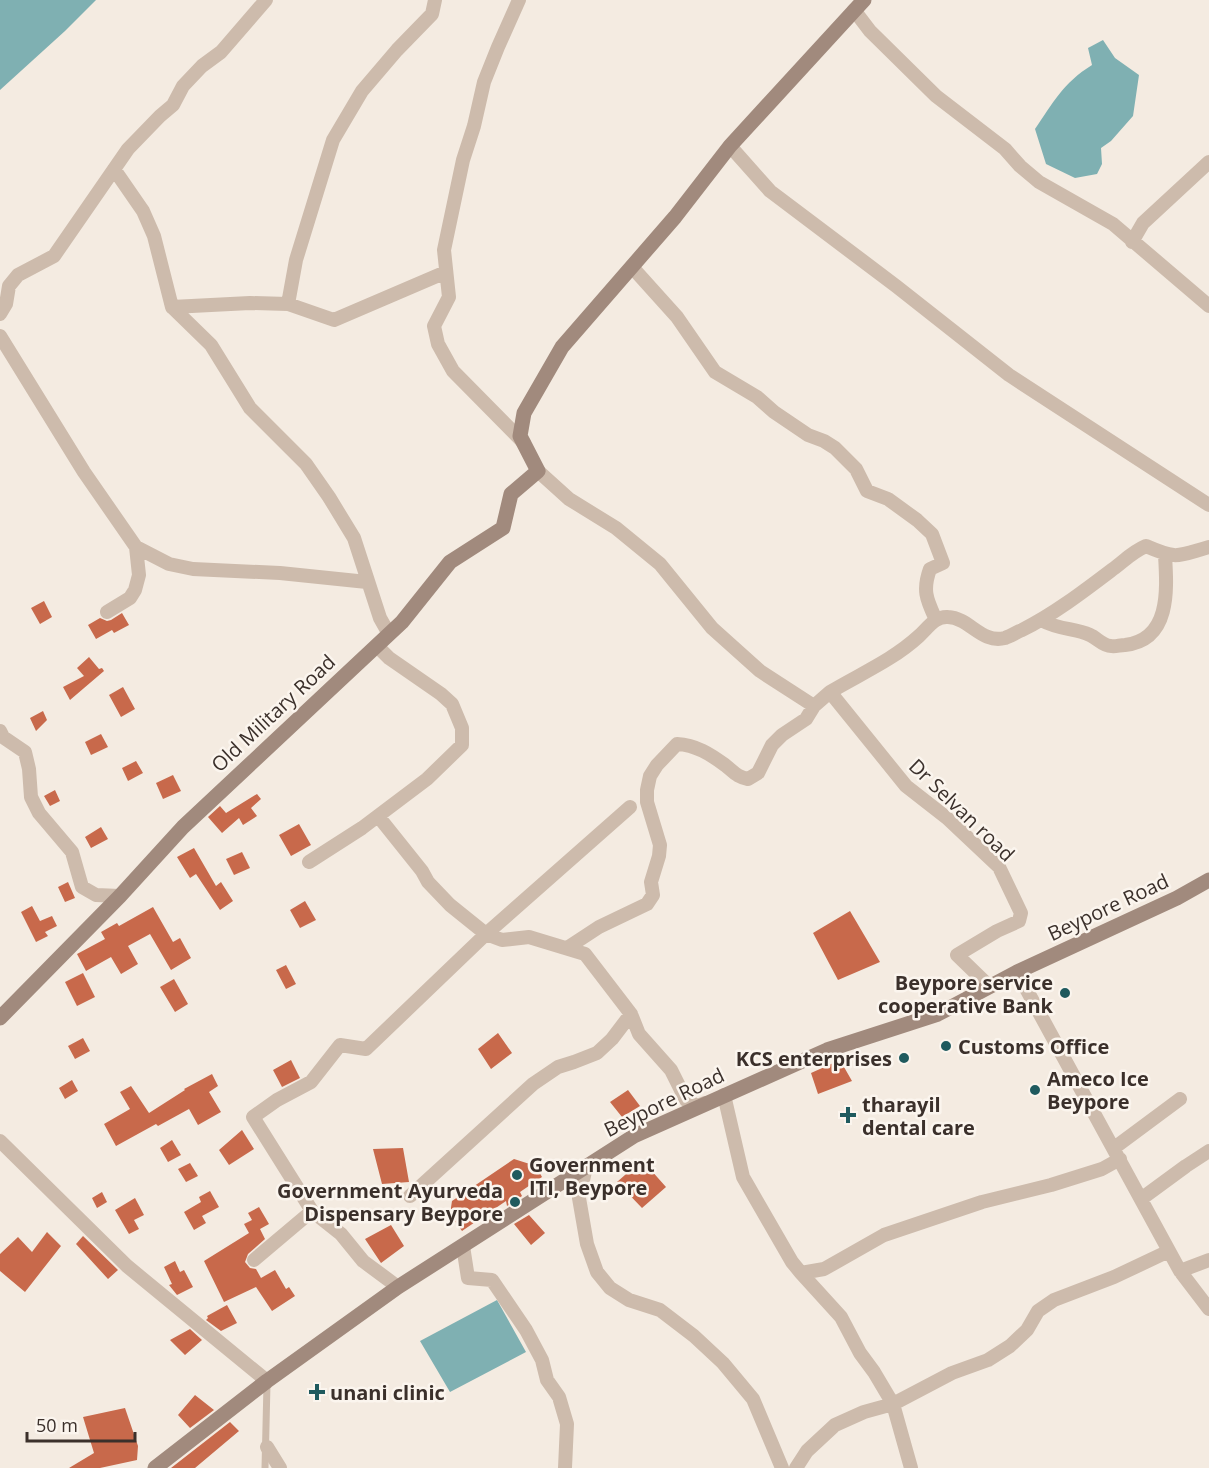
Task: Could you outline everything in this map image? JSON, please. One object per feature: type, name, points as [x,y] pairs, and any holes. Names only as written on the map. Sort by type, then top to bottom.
[{"type":"main road","points":[[538,471],[522,439],[524,413],[562,347],[675,218],[730,146],[859,5]]},
{"type":"main road","name":"Old Military Road","points":[[0,1018],[120,896],[191,819],[402,622],[450,562],[503,528],[511,494],[538,471]]},
{"type":"main road","name":"Beypore Road","points":[[155,1468],[267,1381],[398,1287],[634,1136],[827,1050],[938,1014],[1017,972],[1177,898],[1209,880]]},
{"type":"street","points":[[0,314],[6,304],[9,286],[18,275],[54,256],[128,149],[173,105],[183,86],[202,66],[221,52],[266,0]]},
{"type":"street","points":[[288,304],[296,260],[333,140],[362,91],[432,14],[435,0]]},
{"type":"street","points":[[519,0],[484,82],[463,160],[444,250],[449,297],[434,326],[438,345],[453,371],[522,439]]},
{"type":"street","points":[[859,5],[870,31],[936,96],[1005,149],[1020,166],[1040,182],[1113,224],[1209,306]]},
{"type":"street","points":[[730,146],[770,191],[1009,375],[1209,505]]},
{"type":"street","points":[[1132,242],[1143,223],[1209,162]]},
{"type":"street","points":[[114,169],[143,211],[154,236],[172,307],[211,345],[250,408],[306,465],[329,497],[354,538],[380,618],[389,634]]},
{"type":"street","points":[[633,267],[677,316],[715,372],[756,397],[808,435],[836,448],[856,469],[867,491],[888,499],[932,534],[943,562],[930,569],[925,582],[925,594],[936,620]]},
{"type":"street","points":[[172,307],[250,303],[288,304],[334,320],[446,272]]},
{"type":"street","points":[[0,336],[84,472],[136,547],[169,564],[193,569],[280,573],[367,582]]},
{"type":"street","points":[[538,471],[569,499],[615,528],[660,564],[712,628],[760,671],[814,706]]},
{"type":"street","points":[[567,948],[599,927],[647,904],[652,895],[651,882],[660,845],[647,802],[647,790],[650,776],[657,765],[677,744],[691,745],[710,754],[737,777],[748,779],[758,772],[772,745],[782,735],[806,719],[814,706],[830,692],[884,662],[918,637],[936,620],[945,616],[960,619],[969,623],[980,634],[991,638],[1005,638],[1041,620],[1097,582],[1133,552],[1146,546],[1165,555],[1177,556],[1209,547]]},
{"type":"street","points":[[107,612],[130,598],[135,590],[139,575],[136,547]]},
{"type":"street","points":[[1041,620],[1055,628],[1090,635],[1109,646],[1136,644],[1151,634],[1162,617],[1167,588],[1165,555]]},
{"type":"street","points":[[309,862],[378,816],[427,779],[462,745],[462,728],[452,704],[389,658],[377,646]]},
{"type":"street","name":"Dr Selvan road","points":[[830,692],[906,786],[947,818],[999,867],[1021,913],[1019,921],[997,931],[957,955],[989,986]]},
{"type":"street","points":[[0,731],[3,737],[25,752],[31,797],[39,813],[72,852],[82,886],[96,895],[120,896]]},
{"type":"street","points":[[398,1287],[363,1261],[341,1234],[312,1211],[253,1117],[277,1100],[311,1082],[340,1045],[366,1049],[486,933],[630,807]]},
{"type":"street","points":[[378,816],[428,882],[450,905],[486,933],[502,940],[529,937],[585,954],[631,1014],[639,1034],[671,1070],[686,1100],[697,1106],[721,1097],[743,1177],[792,1262],[841,1317],[860,1353],[893,1404],[911,1468]]},
{"type":"street","points":[[1017,972],[1180,1271],[1209,1309]]},
{"type":"street","points":[[410,1196],[532,1084],[558,1067],[597,1053],[612,1039],[631,1014]]},
{"type":"street","points":[[801,1273],[824,1269],[884,1235],[982,1203],[1102,1169],[1117,1153],[1180,1099]]},
{"type":"street","points":[[0,1141],[127,1266],[267,1381]]},
{"type":"street","points":[[1142,1199],[1209,1151]]},
{"type":"street","points":[[586,1167],[579,1198],[587,1244],[597,1272],[610,1288],[629,1299],[660,1310],[694,1336],[723,1363],[753,1399],[782,1468]]},
{"type":"street","points":[[254,1260],[312,1211]]},
{"type":"street","points":[[463,1246],[468,1278],[492,1280],[526,1330],[542,1360],[547,1380],[559,1397],[567,1424],[565,1468]]},
{"type":"street","points":[[796,1468],[807,1452],[835,1425],[864,1412],[893,1404],[952,1373],[988,1360],[1010,1346],[1027,1330],[1038,1311],[1054,1300],[1114,1277],[1169,1251]]},
{"type":"street","points":[[1180,1271],[1209,1260]]},
{"type":"street","points":[[267,1447],[280,1468]]},
{"type":"lane","points":[[265,1468],[267,1381]]},
{"type":"water","points":[[0,0],[96,0],[0,90]]},
{"type":"water","points":[[1103,40],[1115,58],[1139,75],[1133,116],[1111,141],[1101,148],[1102,164],[1097,174],[1075,178],[1046,164],[1035,129],[1066,86],[1092,65],[1088,48]]},
{"type":"water","points":[[497,1300],[526,1352],[450,1392],[420,1341]]},
{"type":"building","points":[[44,601],[52,617],[40,624],[31,608]]},
{"type":"building","points":[[122,613],[129,625],[114,633],[112,630],[96,639],[88,625],[100,618],[111,620]]},
{"type":"building","points":[[89,657],[99,669],[102,668],[104,671],[70,700],[63,687],[84,676],[77,668]]},
{"type":"building","points":[[123,687],[135,709],[121,717],[109,695]]},
{"type":"building","points":[[43,711],[47,720],[36,731],[30,718]]},
{"type":"building","points":[[101,734],[108,747],[91,755],[85,742]]},
{"type":"building","points":[[136,761],[143,773],[128,781],[122,768]]},
{"type":"building","points":[[173,775],[181,791],[163,799],[156,783]]},
{"type":"building","points":[[55,790],[60,801],[50,806],[44,796]]},
{"type":"building","points":[[257,794],[261,799],[251,808],[257,816],[243,825],[239,818],[222,833],[208,817],[220,806],[226,813]]},
{"type":"building","points":[[299,824],[311,845],[291,856],[279,835]]},
{"type":"building","points":[[101,827],[108,839],[91,848],[85,837]]},
{"type":"building","points":[[194,848],[216,886],[221,882],[233,901],[220,910],[196,874],[190,878],[177,857]]},
{"type":"building","points":[[242,852],[250,868],[234,875],[226,859]]},
{"type":"building","points":[[68,882],[75,898],[65,902],[58,887]]},
{"type":"building","points":[[305,901],[316,920],[300,928],[290,910]]},
{"type":"building","points":[[32,906],[40,921],[52,916],[57,926],[45,932],[48,936],[36,942],[21,912]]},
{"type":"building","points":[[153,907],[173,942],[180,938],[191,958],[171,970],[150,934],[128,946],[138,964],[121,974],[111,957],[86,971],[77,954],[105,939],[101,932],[117,923],[119,926]]},
{"type":"building","points":[[850,911],[880,962],[838,980],[813,933]]},
{"type":"building","points":[[286,965],[296,984],[286,989],[276,970]]},
{"type":"building","points":[[83,973],[95,997],[77,1006],[65,982]]},
{"type":"building","points":[[174,979],[188,1004],[175,1012],[160,987]]},
{"type":"building","points":[[498,1033],[512,1053],[491,1069],[478,1049]]},
{"type":"building","points":[[83,1038],[90,1051],[75,1059],[68,1046]]},
{"type":"building","points":[[291,1060],[300,1078],[282,1087],[273,1070]]},
{"type":"building","points":[[840,1060],[852,1081],[818,1094],[811,1073]]},
{"type":"building","points":[[212,1074],[218,1086],[209,1092],[221,1112],[198,1125],[189,1109],[116,1146],[104,1124],[130,1109],[120,1092],[131,1086],[149,1113],[184,1089]]},
{"type":"building","points":[[72,1080],[78,1091],[65,1099],[59,1088]]},
{"type":"building","points":[[628,1090],[640,1106],[622,1117],[610,1102]]},
{"type":"building","points":[[242,1130],[254,1149],[229,1165],[219,1150]]},
{"type":"building","points":[[172,1140],[181,1155],[168,1162],[160,1148]]},
{"type":"building","points":[[403,1148],[409,1182],[382,1184],[373,1149]]},
{"type":"building","points":[[514,1159],[536,1166],[542,1177],[520,1192],[522,1196],[507,1206],[506,1201],[462,1231],[450,1214],[452,1201]]},
{"type":"building","points":[[642,1160],[666,1187],[642,1208],[617,1182]]},
{"type":"building","points":[[190,1163],[198,1176],[186,1182],[178,1169]]},
{"type":"building","points":[[210,1191],[219,1207],[202,1216],[206,1223],[194,1230],[184,1212],[201,1202],[199,1197]]},
{"type":"building","points":[[102,1192],[107,1202],[97,1208],[92,1198]]},
{"type":"building","points":[[135,1198],[144,1215],[134,1220],[139,1229],[129,1234],[115,1210]]},
{"type":"building","points":[[259,1207],[269,1224],[260,1229],[265,1239],[248,1254],[245,1262],[250,1268],[256,1269],[261,1278],[275,1270],[286,1289],[289,1287],[295,1296],[272,1311],[256,1287],[224,1302],[204,1261],[249,1233],[244,1224],[252,1220],[248,1213]]},
{"type":"building","points":[[529,1215],[545,1233],[531,1245],[514,1224]]},
{"type":"building","points":[[391,1225],[404,1246],[381,1263],[365,1239]]},
{"type":"building","points":[[47,1232],[61,1246],[25,1292],[0,1271],[0,1254],[18,1237],[32,1252]]},
{"type":"building","points":[[83,1236],[118,1270],[108,1279],[76,1244]]},
{"type":"building","points":[[175,1261],[180,1272],[184,1270],[193,1287],[177,1295],[169,1285],[172,1284],[164,1267]]},
{"type":"building","points":[[227,1305],[237,1323],[221,1331],[206,1320],[207,1316]]},
{"type":"building","points":[[190,1329],[202,1340],[185,1355],[170,1340]]},
{"type":"building","points":[[195,1395],[214,1410],[190,1428],[178,1415]]},
{"type":"building","points":[[125,1408],[138,1446],[137,1460],[100,1468],[69,1468],[94,1453],[83,1417]]},
{"type":"building","points":[[230,1422],[239,1431],[195,1468],[171,1468]]},
{"type":"place","name":"Beypore service cooperative Bank","points":[[1065,993]]},
{"type":"place","name":"Customs Office","points":[[946,1046]]},
{"type":"place","name":"KCS enterprises","points":[[904,1058]]},
{"type":"place","name":"Ameco Ice Beypore","points":[[1035,1090]]},
{"type":"place","name":"tharayil dental care","points":[[848,1115]]},
{"type":"place","name":"Government ITI, Beypore","points":[[517,1175]]},
{"type":"place","name":"Government Ayurveda Dispensary Beypore","points":[[515,1202]]},
{"type":"place","name":"unani clinic","points":[[317,1392]]}]
